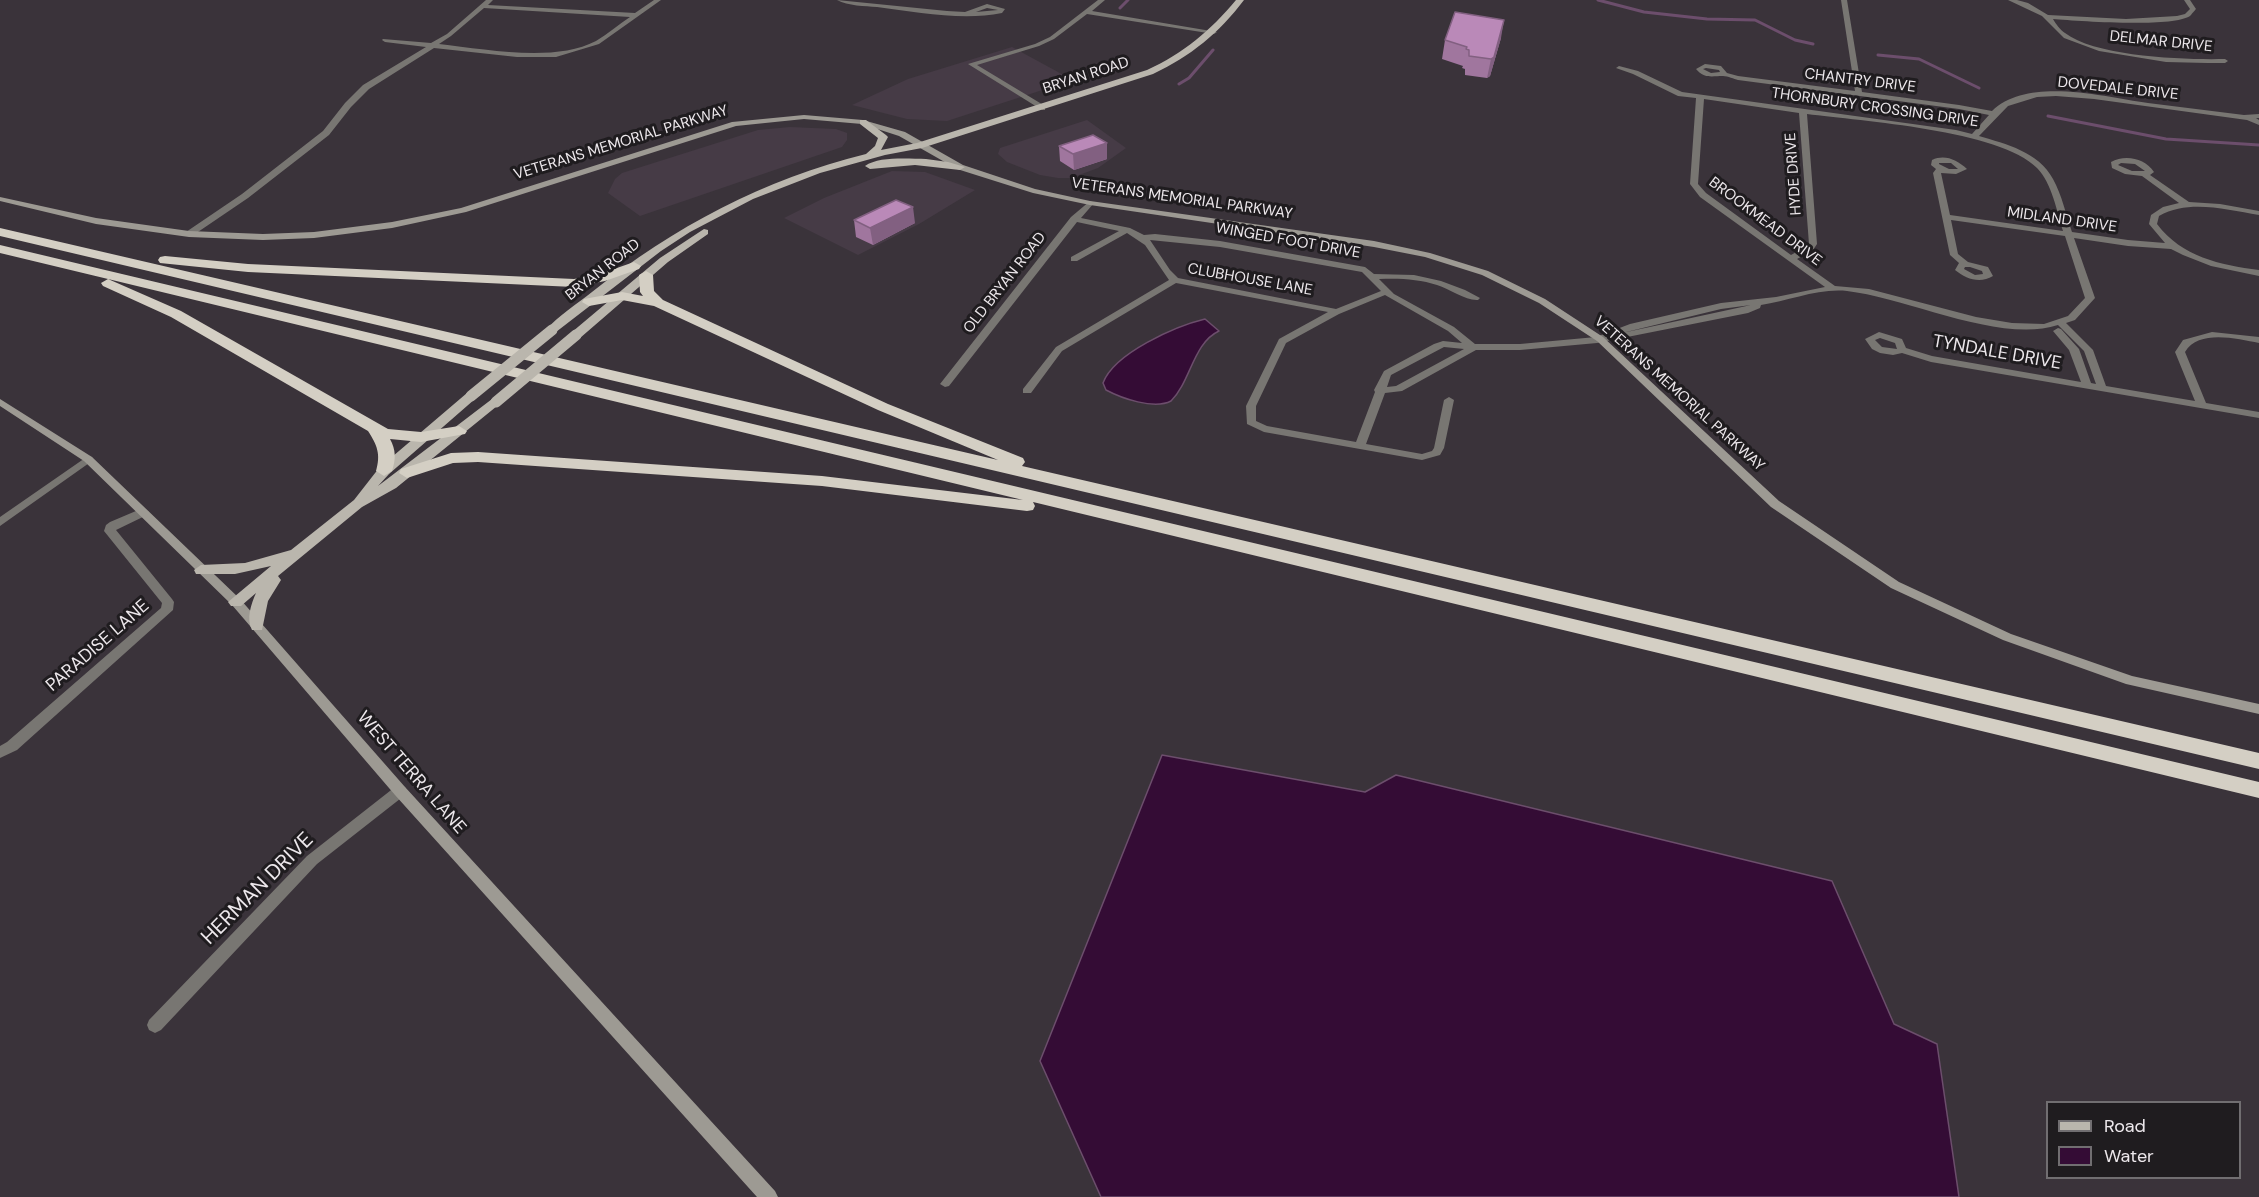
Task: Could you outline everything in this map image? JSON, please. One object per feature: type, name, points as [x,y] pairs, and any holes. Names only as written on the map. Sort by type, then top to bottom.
[{"type":"highway","points":[[0,232],[2259,761]]},
{"type":"highway","points":[[0,249],[2259,790]]},
{"type":"highway","points":[[86,252],[248,268],[574,283],[592,287],[604,300]]},
{"type":"highway","points":[[54,262],[101,280],[176,314],[375,430],[401,438],[440,441],[459,431]]},
{"type":"highway","points":[[574,283],[600,278],[634,266]]},
{"type":"highway","points":[[646,275],[647,292],[658,303]]},
{"type":"highway","points":[[588,302],[622,296],[658,303],[883,407],[1069,483]]},
{"type":"highway","points":[[444,419],[439,429],[440,441],[448,451],[464,456],[851,482],[932,491],[1168,528]]},
{"type":"highway","points":[[375,430],[386,444],[388,453],[384,471]]},
{"type":"highway","points":[[406,473],[438,461],[464,456]]},
{"type":"main road","name":"BRYAN ROAD","points":[[459,431],[576,335],[634,266],[700,223],[743,201],[797,179],[919,146],[1150,72],[1185,54],[1214,32],[1240,0]]},
{"type":"main road","points":[[863,122],[883,137],[869,161]]},
{"type":"main road","points":[[957,134],[947,151],[960,167]]},
{"type":"main road","points":[[869,161],[909,160],[960,167]]},
{"type":"main road","name":"BRYAN ROAD","points":[[622,296],[689,242],[731,218],[869,161]]},
{"type":"main road","name":"BRYAN ROAD","points":[[357,504],[373,481],[384,471],[471,396],[588,302]]},
{"type":"main road","name":"BRYAN ROAD","points":[[236,602],[357,504],[391,485],[440,441]]},
{"type":"main road","points":[[201,570],[235,571],[255,567],[304,547]]},
{"type":"main road","points":[[257,626],[260,598],[304,547]]},
{"type":"street","points":[[189,234],[245,196],[326,133],[366,87],[434,46],[490,0]]},
{"type":"street","points":[[385,40],[529,56],[556,55],[591,46],[658,0]]},
{"type":"street","points":[[840,0],[967,13]]},
{"type":"street","points":[[902,7],[910,0]]},
{"type":"street","points":[[1042,108],[971,64],[1037,45],[1052,38],[1102,0]]},
{"type":"street","points":[[1844,0],[1859,94]]},
{"type":"street","name":"DELMAR DRIVE","points":[[2011,0],[2039,11],[2054,29],[2065,36],[2061,39],[2066,46],[2193,61],[2225,61]]},
{"type":"street","points":[[2046,17],[2116,21],[2178,18],[2187,15],[2193,9],[2187,0]]},
{"type":"street","points":[[481,6],[636,15]]},
{"type":"street","points":[[1086,12],[1214,32]]},
{"type":"street","name":"THORNBURY CROSSING DRIVE","points":[[1619,68],[1638,72],[1666,89],[1700,98],[1956,132],[1986,140],[2024,156],[2040,166],[2050,180],[2090,298],[2084,310],[2074,318],[2057,324]]},
{"type":"street","name":"CHANTRY DRIVE","points":[[1723,74],[1738,78],[1959,107],[1994,122]]},
{"type":"street","name":"DOVEDALE DRIVE","points":[[1986,140],[2004,104],[2050,95],[2085,96],[2247,118],[2259,123]]},
{"type":"street","name":"BROOKMEAD DRIVE","points":[[1700,98],[1694,184],[1702,195],[1833,289]]},
{"type":"street","name":"HYDE DRIVE","points":[[1791,258],[1813,244],[1803,112]]},
{"type":"street","name":"DOVEDALE DRIVE","points":[[2247,118],[2250,115],[2259,116]]},
{"type":"street","name":"VETERANS MEMORIAL PARKWAY","points":[[0,199],[96,220],[189,234],[287,236],[392,225],[480,205],[735,124],[795,117],[835,118],[863,122],[894,131],[960,167],[1019,188],[1090,203],[1333,237],[1427,255],[1510,284],[1542,301],[1600,339],[1775,504],[1895,585],[2007,637],[2120,677],[2259,710]]},
{"type":"street","name":"DOVEDALE DRIVE","points":[[1974,137],[1986,121],[1994,122]]},
{"type":"street","points":[[1941,169],[1937,173],[1954,255],[1966,264]]},
{"type":"street","points":[[2145,175],[2187,205]]},
{"type":"street","name":"OLD BRYAN ROAD","points":[[945,384],[1074,219],[1090,203]]},
{"type":"street","points":[[2259,213],[2187,205],[2164,209],[2155,215],[2153,224],[2164,240],[2174,246],[2216,265],[2259,273]]},
{"type":"street","name":"MIDLAND DRIVE","points":[[1947,214],[2128,243],[2174,246]]},
{"type":"street","name":"WINGED FOOT DRIVE","points":[[1074,219],[1127,230],[1143,238],[1155,237],[1220,244],[1359,268],[1370,272],[1386,292],[1451,329],[1473,347]]},
{"type":"street","points":[[1074,259],[1127,230]]},
{"type":"street","name":"MIDLAND DRIVE","points":[[2069,232],[2164,240]]},
{"type":"street","name":"CLUBHOUSE LANE","points":[[1143,238],[1156,250],[1170,277],[1175,280],[1336,312]]},
{"type":"street","points":[[1374,277],[1404,276],[1440,281],[1475,298]]},
{"type":"street","points":[[1027,391],[1059,349],[1175,280]]},
{"type":"street","points":[[1360,446],[1382,381],[1392,369],[1443,344],[1533,348],[1629,337],[1748,310],[1765,302],[1833,289],[1882,293],[1991,324],[2020,327],[2057,324]]},
{"type":"street","points":[[1386,292],[1336,312],[1282,341],[1251,406],[1250,419],[1255,425],[1264,429],[1422,458],[1436,453],[1449,400]]},
{"type":"street","name":"TYNDALE DRIVE","points":[[2057,324],[2074,349],[2087,385]]},
{"type":"street","name":"TYNDALE DRIVE","points":[[2057,324],[2088,350],[2102,388]]},
{"type":"street","points":[[2202,405],[2180,352],[2186,342],[2193,338],[2211,335],[2259,340]]},
{"type":"street","points":[[1379,390],[1398,389],[1458,353],[1473,347]]},
{"type":"street","name":"TYNDALE DRIVE","points":[[1902,350],[1931,359],[2259,415]]},
{"type":"street","name":"WEST TERRA LANE","points":[[0,402],[88,459],[236,602],[400,791],[769,1197]]},
{"type":"street","points":[[0,522],[88,459]]},
{"type":"street","name":"PARADISE LANE","points":[[0,753],[12,746],[167,610],[168,602],[110,531],[114,525],[143,512]]},
{"type":"street","name":"HERMAN DRIVE","points":[[155,1025],[312,860],[400,791]]},
{"type":"shaded area","points":[[1012,47],[1069,78],[1064,83],[947,121],[907,119],[852,105],[908,79]]},
{"type":"shaded area","points":[[1087,120],[1126,148],[1098,168],[1071,178],[1058,178],[1040,175],[1007,162],[998,154],[1000,148]]},
{"type":"shaded area","points":[[790,127],[836,129],[847,133],[847,140],[842,147],[640,216],[608,193],[615,179],[622,173],[758,130]]},
{"type":"shaded area","points":[[892,171],[925,172],[975,190],[919,224],[858,255],[784,218],[824,198]]},
{"type":"water","points":[[1205,319],[1219,331],[1203,344],[1178,393],[1171,401],[1147,404],[1106,390],[1103,383],[1109,372],[1132,351],[1163,334]]},
{"type":"water","points":[[1162,755],[1365,792],[1396,775],[1832,881],[1894,1024],[1937,1044],[1959,1197],[1101,1197],[1040,1061]]},
{"type":"building","points":[[1455,12],[1504,20],[1494,57],[1491,59],[1469,56],[1467,47],[1445,40]]},
{"type":"building","points":[[1093,135],[1107,143],[1073,154],[1059,146]]},
{"type":"building","points":[[896,200],[913,207],[870,228],[854,220]]},
{"type":"waterway","points":[[1120,8],[1128,0]]},
{"type":"waterway","points":[[1598,0],[1644,12],[1707,19],[1755,20],[1795,40],[1813,44]]},
{"type":"waterway","points":[[1179,84],[1189,78],[1213,50]]},
{"type":"waterway","points":[[1878,55],[1919,59],[1979,88]]},
{"type":"waterway","points":[[2048,116],[2166,139],[2259,145]]}]
